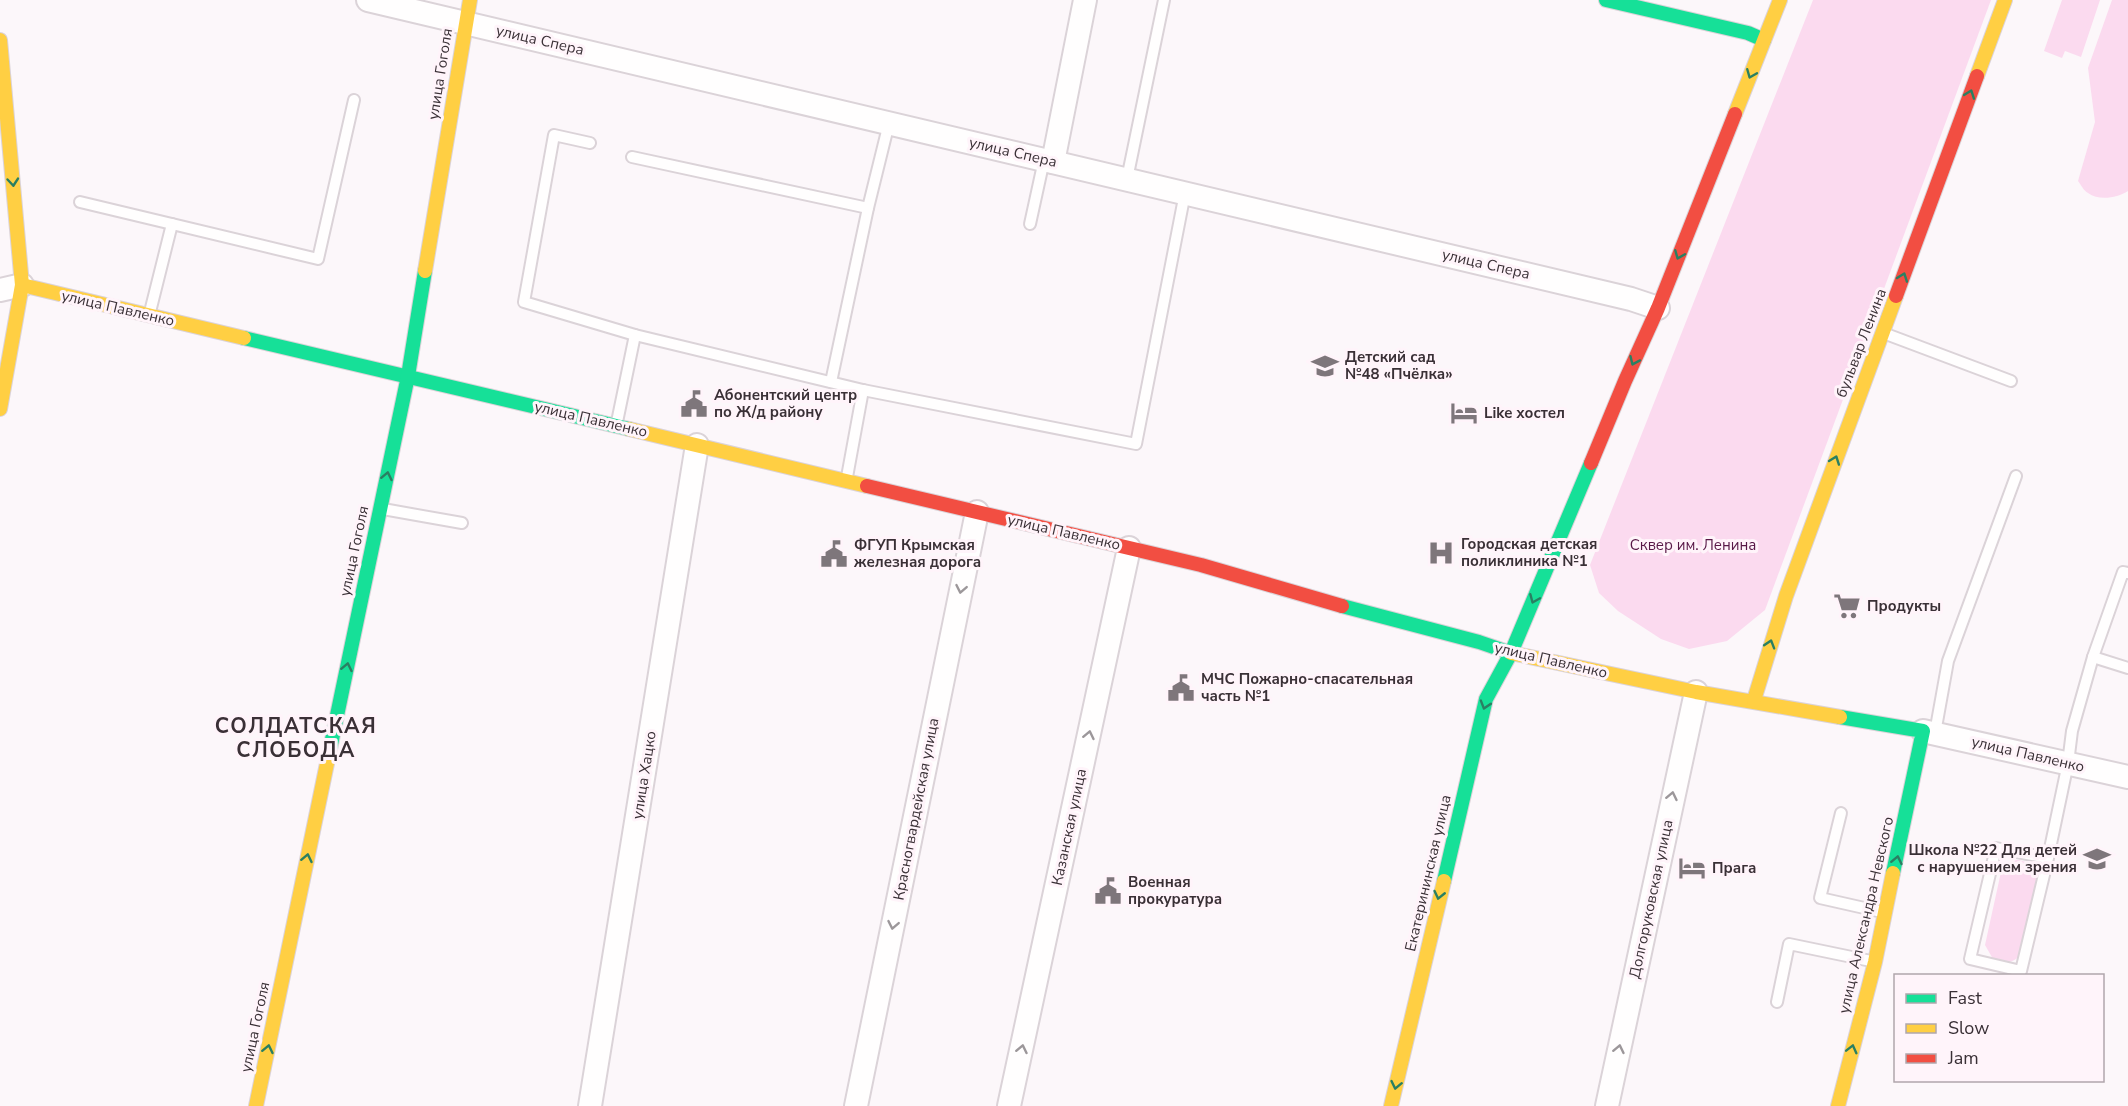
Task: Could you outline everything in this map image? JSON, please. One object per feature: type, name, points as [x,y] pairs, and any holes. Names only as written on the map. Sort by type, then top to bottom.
[{"type":"main road","name":"улица Гоголя","points":[[256,1106],[408,376],[470,0]]},
{"type":"main road","points":[[1606,0],[1748,33],[1764,40]]},
{"type":"main road","points":[[1511,653],[1658,308],[1780,0]]},
{"type":"main road","name":"бульвар Ленина","points":[[1754,700],[1786,596],[2006,0]]},
{"type":"main road","points":[[0,40],[22,285],[0,409]]},
{"type":"main road","name":"улица Павленко","points":[[22,285],[1201,565],[1377,616],[1479,642],[1511,653],[1696,692],[1754,700],[1929,732]]},
{"type":"main road","name":"Екатерининская улица","points":[[1391,1106],[1486,699],[1511,653]]},
{"type":"main road","name":"улица Александра Невского","points":[[1838,1106],[1875,962],[1929,732]]},
{"type":"street","name":"улица Спера","points":[[368,0],[1631,299],[1658,308]]},
{"type":"street","points":[[1049,161],[1085,0]]},
{"type":"street","name":"улица Павленко","points":[[0,290],[22,285]]},
{"type":"street","name":"улица Хацко","points":[[590,1106],[697,445]]},
{"type":"street","name":"Красногвардейская улица","points":[[856,1106],[976,512]]},
{"type":"street","name":"Казанская улица","points":[[1009,1106],[1129,548]]},
{"type":"street","name":"Долгоруковская улица","points":[[1607,1106],[1696,692]]},
{"type":"street","name":"улица Павленко","points":[[1929,732],[2128,777]]},
{"type":"lane","points":[[1127,179],[1164,0]]},
{"type":"lane","points":[[80,202],[318,259],[354,100]]},
{"type":"lane","points":[[831,382],[868,208],[889,123]]},
{"type":"lane","points":[[590,143],[554,135],[524,302],[635,335],[863,390],[1136,444],[1185,193]]},
{"type":"lane","points":[[632,157],[868,208]]},
{"type":"lane","points":[[1030,224],[1049,161]]},
{"type":"lane","points":[[149,315],[171,224]]},
{"type":"lane","points":[[1882,333],[2011,381]]},
{"type":"lane","points":[[616,425],[635,335]]},
{"type":"lane","points":[[846,480],[863,390]]},
{"type":"lane","points":[[1929,732],[1948,661],[2016,476]]},
{"type":"lane","points":[[380,508],[462,523]]},
{"type":"lane","points":[[2048,858],[1996,848],[1970,959],[2021,971],[2048,858],[2068,763],[2072,731],[2093,657],[2123,572],[2128,573]]},
{"type":"lane","points":[[2093,657],[2128,668]]},
{"type":"lane","points":[[1841,813],[1820,898],[1886,912]]},
{"type":"lane","points":[[1776,1002],[1789,945],[1875,962]]},
{"type":"green space","name":"Сквер им. Ленина","points":[[1813,0],[1991,0],[1765,610],[1727,641],[1689,649],[1661,639],[1618,611],[1599,593],[1590,565]]},
{"type":"green space","points":[[2062,0],[2100,0],[2081,57],[2065,51],[2062,58],[2044,51]]},
{"type":"green space","points":[[2112,0],[2128,0],[2128,191],[2103,198],[2087,192],[2078,181],[2095,122],[2088,68]]},
{"type":"green space","points":[[2016,860],[2028,863],[2037,873],[2023,952],[2013,961],[2006,962],[1993,959],[1985,945],[2001,872],[2006,865]]},
{"type":"traffic: fast","points":[[1606,0],[1748,33],[1764,40]]},
{"type":"traffic: fast","points":[[330,749],[408,376],[425,271]]},
{"type":"traffic: fast","points":[[244,338],[629,429]]},
{"type":"traffic: fast","points":[[1444,881],[1486,699],[1511,653],[1591,463]]},
{"type":"traffic: fast","points":[[1342,606],[1479,642],[1511,653]]},
{"type":"traffic: fast","points":[[1840,717],[1923,731],[1893,873]]},
{"type":"traffic: slow","points":[[425,271],[470,0]]},
{"type":"traffic: slow","points":[[1735,114],[1780,0]]},
{"type":"traffic: slow","points":[[1977,76],[2005,0]]},
{"type":"traffic: slow","points":[[0,40],[22,285],[0,409]]},
{"type":"traffic: slow","points":[[22,285],[244,338]]},
{"type":"traffic: slow","points":[[1754,700],[1786,596],[1896,296]]},
{"type":"traffic: slow","points":[[629,429],[867,486]]},
{"type":"traffic: slow","points":[[1511,653],[1696,692],[1840,717]]},
{"type":"traffic: slow","points":[[256,1106],[330,749]]},
{"type":"traffic: slow","points":[[1838,1106],[1875,962],[1893,873]]},
{"type":"traffic: slow","points":[[1391,1106],[1444,881]]},
{"type":"traffic: jam","points":[[1896,296],[1977,76]]},
{"type":"traffic: jam","points":[[1591,463],[1658,308],[1735,114]]},
{"type":"traffic: jam","points":[[867,486],[1201,565],[1342,606]]},
{"type":"place","name":"Детский сад №48 «Пчёлка»","points":[[1325,366]]},
{"type":"place","name":"Абонентский центр по Ж/д району","points":[[694,404]]},
{"type":"place","name":"Like хостел","points":[[1464,413]]},
{"type":"place","name":"Городская детская поликлиника №1","points":[[1441,553]]},
{"type":"place","name":"ФГУП Крымская железная дорога","points":[[834,554]]},
{"type":"place","name":"Продукты","points":[[1847,606]]},
{"type":"place","name":"МЧС Пожарно-спасательная часть №1","points":[[1181,688]]},
{"type":"place","name":"Школа №22 Для детей с нарушением зрения","points":[[2097,859]]},
{"type":"place","name":"Прага","points":[[1692,868]]},
{"type":"place","name":"Военная прокуратура","points":[[1108,891]]},
{"type":"district","name":"СОЛДАТСКАЯ СЛОБОДА","points":[[296,738]]}]
